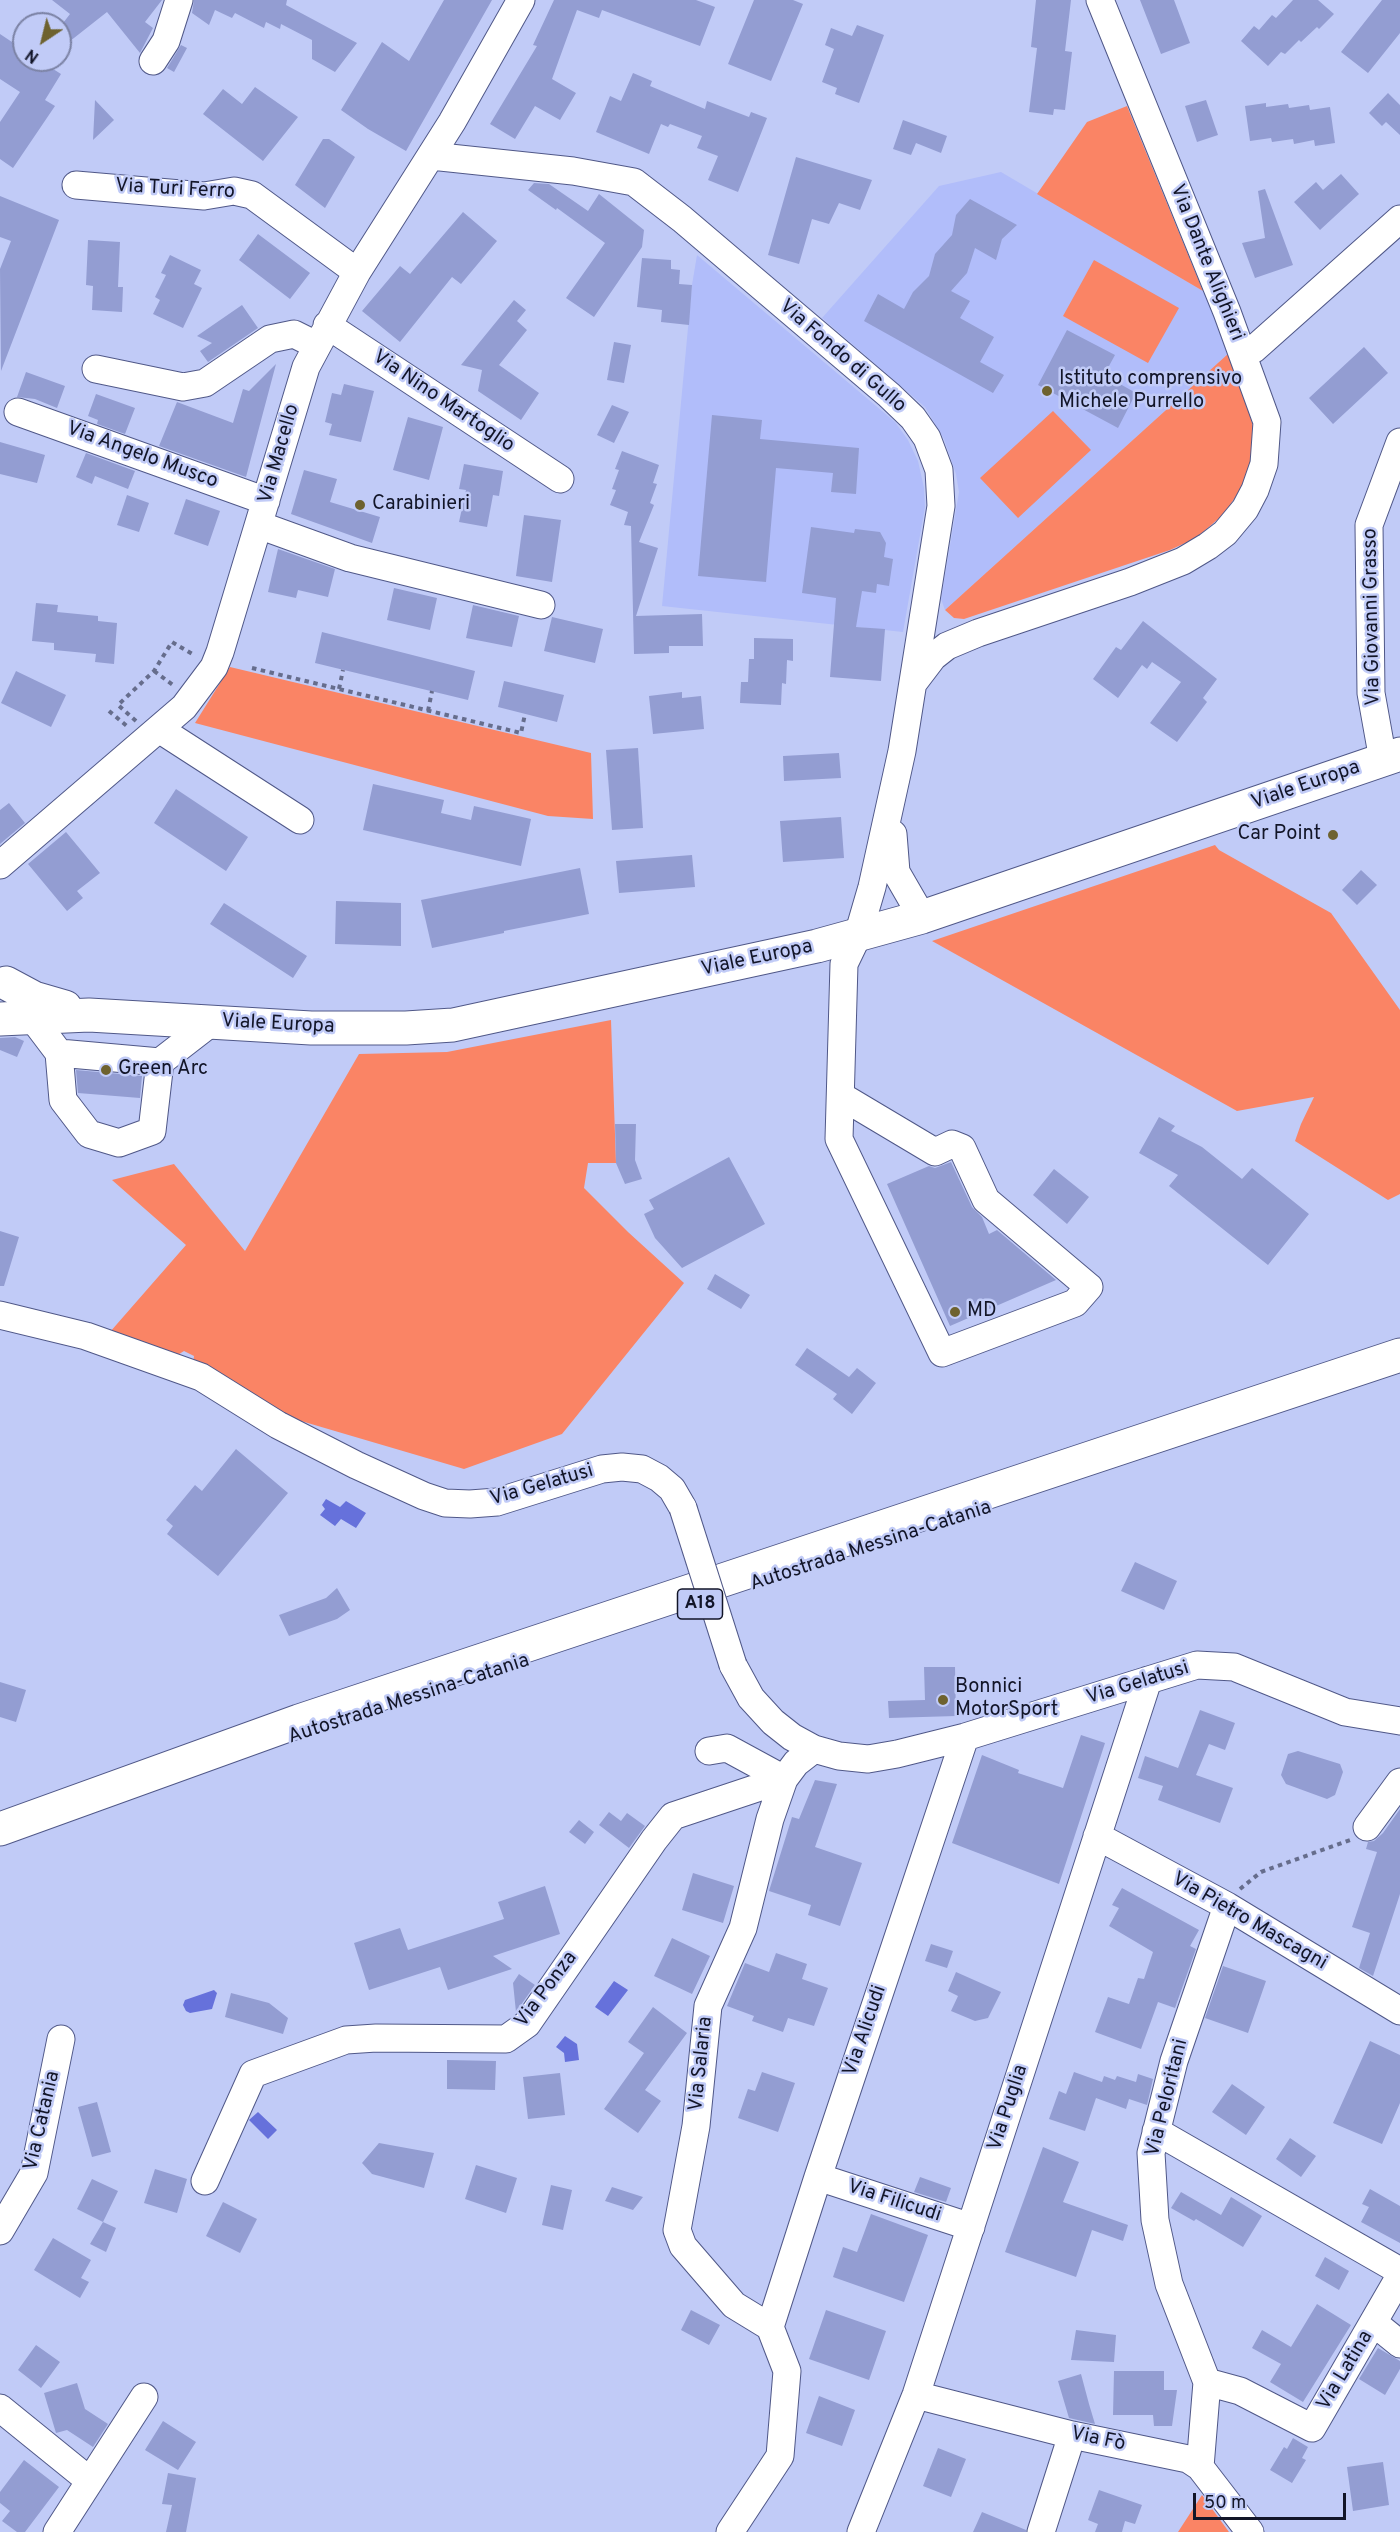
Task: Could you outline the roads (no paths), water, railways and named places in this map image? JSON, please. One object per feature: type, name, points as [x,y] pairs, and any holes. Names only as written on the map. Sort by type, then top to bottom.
[{"type":"main road","name":"Viale Europa","points":[[5,994],[89,1015],[311,1028],[406,1028],[453,1024],[858,935],[922,917],[1392,757]]},
{"type":"main road","name":"Autostrada Messina-Catania","points":[[0,1805],[1400,1339]]},
{"type":"main road","points":[[0,1829],[365,1699],[1400,1355]]},
{"type":"main road","name":"Autostrada Messina-Catania","points":[[0,1838],[144,1787],[1400,1371]]},
{"type":"street","points":[[153,61],[166,41],[179,0]]},
{"type":"street","name":"Via Macello","points":[[0,866],[144,729],[184,707],[214,667],[306,367],[321,335],[357,272],[431,156],[521,0]]},
{"type":"street","name":"Via Dante Alighieri","points":[[913,683],[933,657],[947,646],[978,633],[1130,582],[1183,561],[1208,546],[1225,533],[1245,509],[1256,490],[1264,464],[1267,422],[1243,355],[1100,0]]},
{"type":"street","name":"Via Fondo di Gullo","points":[[431,156],[573,171],[634,182],[682,219],[913,418],[927,438],[939,470],[941,506],[902,751],[892,791]]},
{"type":"street","name":"Via Turi Ferro","points":[[76,184],[204,196],[234,191],[252,195],[357,272]]},
{"type":"street","points":[[1243,355],[1254,349],[1400,219]]},
{"type":"street","name":"Via Nino Martoglio","points":[[96,369],[183,387],[205,383],[270,339],[294,334],[321,335],[560,480]]},
{"type":"street","name":"Via Angelo Musco","points":[[18,412],[263,513],[350,558],[541,606]]},
{"type":"street","name":"Via Giovanni Grasso","points":[[1392,757],[1371,693],[1369,525],[1400,442]]},
{"type":"street","points":[[924,615],[948,632],[978,633]]},
{"type":"street","points":[[144,729],[300,820]]},
{"type":"street","points":[[892,791],[893,856],[896,872],[922,917]]},
{"type":"street","points":[[841,1096],[934,1152],[952,1144],[962,1148],[986,1200],[1089,1287],[1075,1303],[942,1353],[839,1139],[844,964],[858,935],[872,887],[892,791]]},
{"type":"street","points":[[5,994],[59,1053],[63,1100],[89,1134],[119,1143],[152,1131],[160,1062]]},
{"type":"street","points":[[59,1053],[160,1062],[213,1022]]},
{"type":"street","name":"Via Gelatusi","points":[[0,1315],[86,1336],[201,1377],[278,1425],[356,1466],[445,1503],[497,1502],[602,1469],[622,1467],[642,1469],[660,1478],[672,1489],[683,1508],[733,1665],[751,1698],[773,1722],[814,1749],[839,1756],[868,1759],[897,1754],[965,1737],[1197,1665],[1234,1667],[1345,1712],[1400,1721]]},
{"type":"street","name":"Via Puglia","points":[[861,2532],[916,2395],[1148,1680]]},
{"type":"street","name":"Via Alicudi","points":[[770,2326],[965,1737]]},
{"type":"street","points":[[717,1743],[784,1779]]},
{"type":"street","name":"Via Salaria","points":[[770,2326],[734,2305],[683,2246],[677,2230],[696,2126],[708,2006],[743,1928],[770,1819],[784,1779],[796,1763],[814,1749]]},
{"type":"street","name":"Via Ponza","points":[[206,2181],[252,2074],[346,2040],[376,2038],[507,2039],[527,2024],[673,1816],[784,1779]]},
{"type":"street","points":[[1367,1827],[1400,1782]]},
{"type":"street","name":"Via Pietro Mascagni","points":[[1097,1836],[1227,1906],[1400,2011]]},
{"type":"street","name":"Via Peloritani","points":[[1200,2467],[1207,2382],[1169,2284],[1155,2220],[1150,2153],[1174,2061],[1227,1906]]},
{"type":"street","name":"Via Catania","points":[[0,2231],[34,2173],[61,2039]]},
{"type":"street","points":[[1156,2131],[1400,2271]]},
{"type":"street","name":"Via Filicudi","points":[[818,2176],[970,2227]]},
{"type":"street","name":"Via Latina","points":[[1207,2382],[1240,2391],[1312,2428],[1400,2276]]},
{"type":"street","points":[[1374,2323],[1400,2344]]},
{"type":"street","points":[[730,2532],[780,2456],[787,2371],[770,2326]]},
{"type":"street","name":"Via Fò","points":[[916,2395],[1072,2435],[1188,2459],[1200,2467]]},
{"type":"street","points":[[57,2532],[144,2397]]},
{"type":"street","points":[[0,2408],[90,2481]]},
{"type":"street","points":[[1041,2532],[1072,2435]]},
{"type":"street","points":[[1200,2467],[1250,2532]]},
{"type":"water","points":[[326,1499],[340,1507],[346,1501],[366,1513],[356,1528],[341,1519],[335,1526],[320,1515],[325,1509],[322,1505]]},
{"type":"water","points":[[614,1981],[628,1990],[608,2016],[595,2007]]},
{"type":"water","points":[[214,1990],[217,1993],[212,2009],[190,2013],[186,2011],[183,2005],[185,2000]]},
{"type":"water","points":[[565,2036],[577,2044],[579,2060],[565,2062],[564,2053],[556,2047]]},
{"type":"water","points":[[258,2112],[277,2130],[268,2139],[249,2120]]},
{"type":"place","name":"Istituto comprensivo Michele Purrello","points":[[1047,391]]},
{"type":"place","name":"Carabinieri","points":[[360,505]]},
{"type":"place","name":"Car Point","points":[[1333,835]]},
{"type":"place","name":"Green Arc","points":[[106,1070]]},
{"type":"place","name":"MD","points":[[955,1312]]},
{"type":"place","name":"Bonnici MotorSport","points":[[943,1700]]}]
